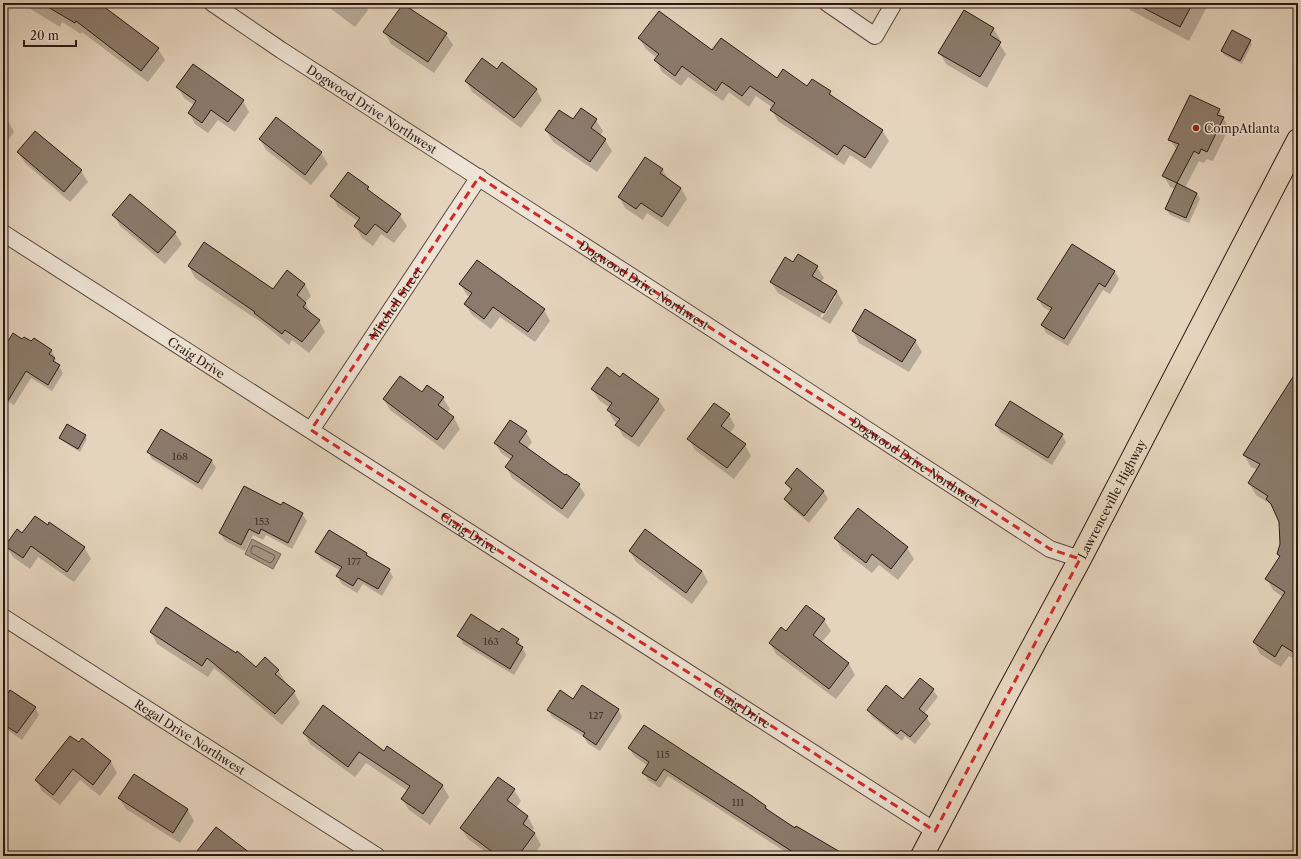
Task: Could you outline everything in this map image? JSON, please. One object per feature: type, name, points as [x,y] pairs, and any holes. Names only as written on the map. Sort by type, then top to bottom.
[{"type":"main road","name":"Lawrenceville Highway","points":[[922,856],[1080,559],[1298,140]]},
{"type":"street","name":"Dogwood Drive Northwest","points":[[212,3],[281,50],[479,177],[1050,549],[1080,559]]},
{"type":"street","points":[[827,3],[875,36],[894,3]]},
{"type":"street","name":"Mitchell Street","points":[[311,430],[479,177]]},
{"type":"street","name":"Craig Drive","points":[[3,233],[935,831]]},
{"type":"street","name":"Regal Drive Northwest","points":[[3,617],[377,856]]},
{"type":"highlighted area","points":[[479,177],[1050,549],[1080,559],[935,831],[311,430]]},
{"type":"water","points":[[252,539],[281,554],[273,569],[245,554]]},
{"type":"building","points":[[41,3],[99,3],[159,48],[141,71],[76,21],[75,23]]},
{"type":"building","points":[[1134,3],[1193,3],[1180,27]]},
{"type":"building","points":[[403,4],[447,33],[428,62],[383,32]]},
{"type":"building","points":[[964,10],[994,28],[990,35],[1001,42],[980,77],[938,53]]},
{"type":"building","points":[[659,11],[712,50],[721,38],[777,78],[783,69],[807,86],[812,79],[831,91],[829,94],[883,130],[865,158],[844,145],[837,155],[770,110],[775,103],[750,86],[742,96],[722,82],[716,91],[682,66],[675,76],[654,60],[659,54],[638,38]]},
{"type":"building","points":[[1232,30],[1251,40],[1240,61],[1221,51]]},
{"type":"building","points":[[482,58],[497,69],[502,62],[537,89],[514,118],[465,81]]},
{"type":"building","points":[[193,64],[244,100],[228,122],[211,110],[202,123],[188,113],[196,101],[176,87]]},
{"type":"building","name":"CompAtlanta","points":[[1190,95],[1220,109],[1217,115],[1224,117],[1207,152],[1201,149],[1199,154],[1194,151],[1177,183],[1162,176],[1179,144],[1168,140]]},
{"type":"building","points":[[581,108],[597,119],[591,128],[606,139],[590,162],[545,130],[559,110],[573,119]]},
{"type":"building","points":[[276,117],[322,152],[305,175],[259,139]]},
{"type":"building","points":[[35,131],[82,170],[64,192],[17,152]]},
{"type":"building","points":[[645,157],[663,169],[660,173],[681,188],[662,217],[641,203],[636,209],[618,197]]},
{"type":"building","points":[[348,172],[369,187],[367,189],[401,214],[387,233],[375,224],[366,235],[354,226],[360,218],[330,196]]},
{"type":"building","points":[[1177,183],[1197,193],[1186,218],[1165,209]]},
{"type":"building","points":[[130,194],[176,232],[158,253],[112,215]]},
{"type":"building","points":[[204,242],[273,289],[287,270],[305,284],[297,295],[306,303],[303,307],[320,320],[302,342],[285,330],[282,334],[254,313],[255,312],[188,266]]},
{"type":"building","points":[[1072,244],[1115,271],[1105,287],[1099,283],[1064,339],[1041,325],[1052,308],[1037,299]]},
{"type":"building","points":[[798,254],[818,266],[812,276],[837,291],[824,313],[770,282],[785,257],[793,262]]},
{"type":"building","points":[[477,260],[545,309],[528,332],[493,307],[484,319],[464,304],[472,293],[459,284]]},
{"type":"building","points":[[865,309],[916,340],[902,362],[852,331]]},
{"type":"building","points":[[13,333],[22,339],[24,337],[31,341],[34,338],[52,350],[49,354],[55,358],[53,361],[60,365],[48,385],[26,371],[3,409],[3,349]]},
{"type":"building","points":[[607,367],[620,377],[623,373],[659,399],[632,437],[615,425],[620,419],[607,410],[612,403],[591,389]]},
{"type":"building","points":[[1298,369],[1298,655],[1282,645],[1275,657],[1253,642],[1285,592],[1265,579],[1280,556],[1277,554],[1280,544],[1279,522],[1271,504],[1266,499],[1268,496],[1248,483],[1260,464],[1243,455]]},
{"type":"building","points":[[400,376],[422,392],[427,385],[444,397],[438,405],[454,417],[437,440],[383,399]]},
{"type":"building","points":[[1010,401],[1063,434],[1048,458],[995,425]]},
{"type":"building","points":[[714,403],[730,414],[721,426],[746,444],[727,468],[687,439]]},
{"type":"building","points":[[510,420],[527,431],[519,442],[580,484],[562,509],[505,467],[513,456],[494,443]]},
{"type":"building","points":[[67,424],[86,435],[78,449],[59,438]]},
{"type":"building","points":[[161,429],[212,460],[198,483],[147,452]]},
{"type":"building","points":[[797,468],[824,491],[804,516],[784,499],[792,489],[785,483]]},
{"type":"building","points":[[244,486],[281,505],[283,502],[303,513],[288,543],[261,529],[259,534],[249,529],[241,545],[219,533]]},
{"type":"building","points":[[858,508],[908,547],[891,569],[872,554],[866,563],[834,538]]},
{"type":"building","points":[[35,516],[48,525],[49,522],[85,547],[67,572],[31,546],[23,558],[5,546],[17,529],[22,533]]},
{"type":"building","points":[[645,529],[702,571],[686,593],[629,551]]},
{"type":"building","points":[[329,530],[390,569],[378,589],[358,578],[353,586],[336,576],[342,567],[315,552]]},
{"type":"building","points":[[806,605],[825,619],[813,635],[849,663],[829,689],[769,643],[781,627],[786,631]]},
{"type":"building","points":[[166,607],[236,653],[237,651],[256,667],[265,657],[279,670],[275,674],[295,691],[275,714],[207,658],[202,666],[150,632]]},
{"type":"building","points":[[471,614],[499,632],[502,628],[519,639],[516,643],[523,647],[510,669],[457,636]]},
{"type":"building","points":[[920,678],[934,689],[919,709],[928,716],[910,737],[901,730],[897,734],[867,710],[886,685],[903,699]]},
{"type":"building","points":[[582,685],[619,709],[596,745],[583,736],[585,733],[547,710],[560,690],[573,699]]},
{"type":"building","points":[[10,690],[36,707],[17,733],[3,724],[3,700]]},
{"type":"building","points":[[323,705],[384,751],[387,746],[443,785],[423,814],[401,799],[410,786],[359,752],[348,767],[303,733]]},
{"type":"building","points":[[644,725],[752,796],[766,806],[765,808],[795,828],[796,826],[847,856],[799,856],[664,769],[656,781],[642,773],[649,762],[628,748]]},
{"type":"building","points":[[70,736],[79,742],[82,738],[111,761],[93,785],[73,769],[53,795],[35,780]]},
{"type":"building","points":[[134,774],[188,809],[173,833],[118,798]]},
{"type":"building","points":[[498,777],[515,789],[507,800],[528,816],[523,824],[535,833],[518,856],[498,856],[460,828]]},
{"type":"building","points":[[216,827],[254,856],[193,856]]},
{"type":"place","name":"CompAtlanta","points":[[1196,128]]}]
